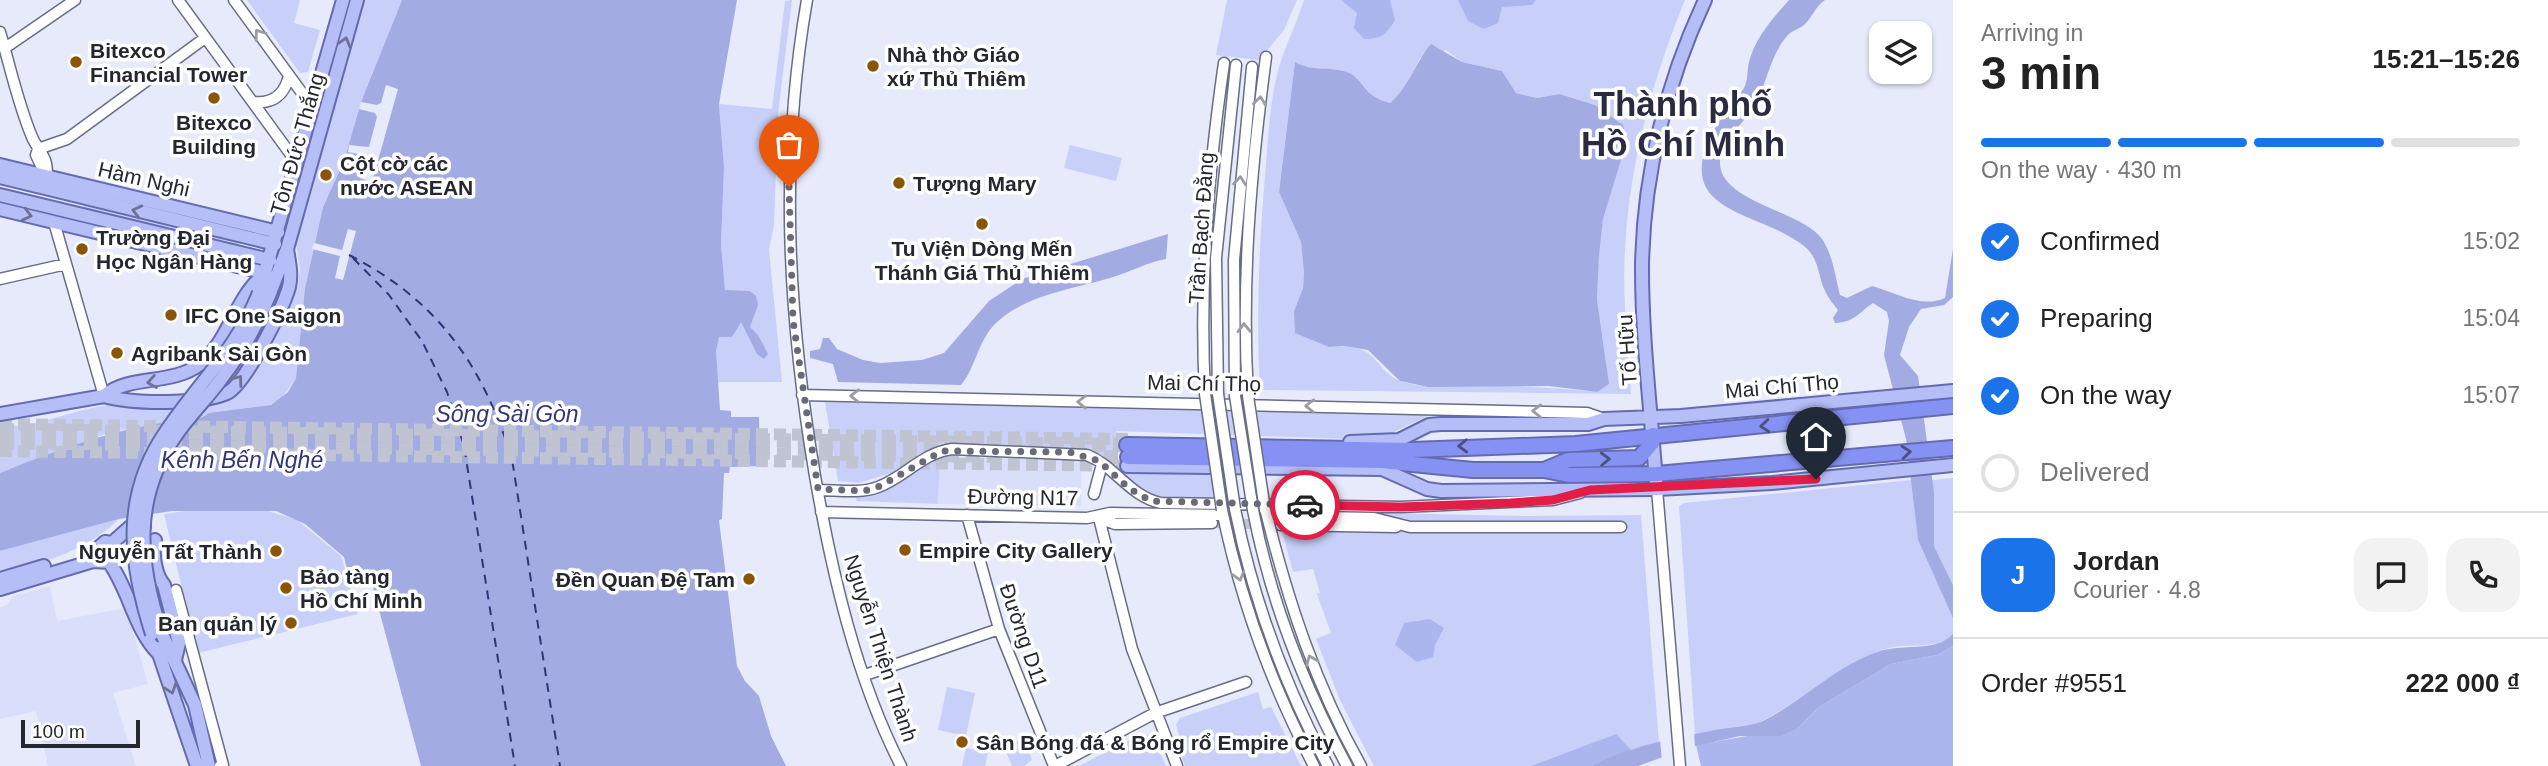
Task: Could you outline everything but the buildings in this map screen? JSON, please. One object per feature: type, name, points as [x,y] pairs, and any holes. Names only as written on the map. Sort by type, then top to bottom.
[{"type":"highway","name":"Mai Chí Thọ","points":[[1128,452],[1411,450],[1576,444],[1953,406]]},
{"type":"highway","points":[[1545,470],[1568,460],[1639,458],[1650,448],[1653,435]]},
{"type":"highway","points":[[1128,452],[1382,461],[1473,470],[1545,470],[1569,475],[1656,474],[1953,448]]},
{"type":"main road","name":"Tôn Ðức Thắng","points":[[264,294],[268,267],[280,242],[297,163],[343,0]]},
{"type":"main road","name":"Tôn Ðức Thắng","points":[[264,294],[357,0]]},
{"type":"main road","name":"Tố Hữu","points":[[1657,489],[1642,286],[1646,216],[1667,101],[1706,0]]},
{"type":"main road","name":"Hàm Nghi","points":[[0,165],[24,170],[47,183]]},
{"type":"main road","name":"Hàm Nghi","points":[[0,177],[47,183],[280,242]]},
{"type":"main road","points":[[47,183],[54,222]]},
{"type":"main road","points":[[0,195],[268,267]]},
{"type":"main road","points":[[0,209],[268,267]]},
{"type":"main road","points":[[0,414],[104,397],[116,400],[194,400],[227,393],[238,383],[255,354],[289,282],[280,242]]},
{"type":"main road","points":[[104,397],[113,388],[170,378],[198,365],[228,330],[252,284],[268,267]]},
{"type":"main road","points":[[209,766],[206,724],[140,597],[133,558],[132,531],[139,491],[160,441],[228,353],[264,294]]},
{"type":"main road","name":"Mai Chí Thọ","points":[[1128,452],[1384,442],[1399,440],[1429,425],[1588,424],[1604,419],[1880,399],[1953,391]]},
{"type":"main road","points":[[1128,452],[1382,469],[1427,489],[1441,491],[1657,489],[1953,465]]},
{"type":"main road","points":[[0,579],[118,554],[112,543],[123,531],[135,525],[153,536],[166,577],[180,643],[175,660]]},
{"type":"main road","points":[[103,557],[128,592],[145,640],[159,654]]},
{"type":"main road","points":[[0,589],[103,557]]},
{"type":"main road","points":[[157,633],[159,654],[197,766]]},
{"type":"street","points":[[5,48],[75,0]]},
{"type":"street","points":[[178,0],[297,163]]},
{"type":"street","points":[[234,0],[313,108]]},
{"type":"street","name":"Nguyễn Thiện Thành","points":[[807,0],[795,92],[789,193],[790,282],[802,395],[834,573],[865,675],[901,766]]},
{"type":"street","points":[[0,32],[28,128],[37,152],[46,161],[47,183]]},
{"type":"street","points":[[24,170],[37,152],[67,139],[205,38]]},
{"type":"street","points":[[1266,57],[1244,292],[1248,396],[1266,513],[1292,610],[1323,690],[1361,766]]},
{"type":"street","points":[[1224,63],[1207,214],[1202,305],[1205,394],[1223,512],[1245,599],[1284,706],[1314,766]]},
{"type":"street","name":"Trần Bạch Đằng","points":[[1236,65],[1219,215],[1215,293],[1218,394],[1235,509],[1261,607],[1296,701]]},
{"type":"street","name":"Trần Bạch Đằng","points":[[1252,67],[1237,216],[1232,304],[1235,396],[1253,510],[1278,605],[1312,694]]},
{"type":"street","points":[[253,102],[266,102],[277,97],[285,89],[289,75]]},
{"type":"street","points":[[1207,214],[1219,215]]},
{"type":"street","points":[[1237,216],[1249,217]]},
{"type":"street","points":[[54,222],[104,397]]},
{"type":"street","points":[[0,279],[66,264]]},
{"type":"street","points":[[1204,379],[1217,379]]},
{"type":"street","points":[[1234,380],[1247,380]]},
{"type":"street","name":"Mai Chí Thọ","points":[[802,395],[1587,412],[1604,419]]},
{"type":"street","points":[[818,489],[864,491],[880,486],[933,453],[952,449],[1079,453],[1102,464],[1130,489],[1161,503],[1401,507],[1553,500],[1590,490]]},
{"type":"street","points":[[1094,494],[1102,464]]},
{"type":"street","name":"Tố Hữu","points":[[1657,489],[1681,766]]},
{"type":"street","name":"Đường N17","points":[[821,512],[1098,517],[1111,513],[1223,512]]},
{"type":"street","points":[[1266,513],[1374,518],[1410,527]]},
{"type":"street","name":"Đường D11","points":[[967,515],[999,629],[1054,766]]},
{"type":"street","points":[[1098,517],[1115,524],[1212,523]]},
{"type":"street","points":[[1098,517],[1121,610],[1155,713],[1177,766]]},
{"type":"street","points":[[1281,525],[1621,527]]},
{"type":"street","points":[[169,590],[206,724],[223,765],[220,766]]},
{"type":"street","points":[[865,675],[999,629]]},
{"type":"street","points":[[1054,766],[1155,713],[1246,682]]},
{"type":"street","points":[[1284,706],[1323,690]]},
{"type":"street","points":[[1312,694],[1348,766]]},
{"type":"street","points":[[1296,701],[1328,766]]},
{"type":"shaded area","points":[[247,0],[300,0],[294,23],[320,30],[308,72],[300,73]]},
{"type":"shaded area","points":[[364,0],[402,0],[361,102],[344,161],[323,207],[305,288],[296,378],[281,399],[266,407],[113,431],[0,473],[0,427],[32,423],[112,404],[192,406],[229,398],[298,286],[300,270],[296,243]]},
{"type":"shaded area","points":[[792,0],[778,114],[774,225],[769,250],[782,382],[717,382],[716,351],[725,291],[721,244],[724,167],[719,104],[772,109],[785,1]]},
{"type":"shaded area","points":[[1227,0],[1297,0],[1284,30],[1259,60],[1216,55]]},
{"type":"shaded area","points":[[1304,0],[1685,0],[1662,60],[1644,122],[1632,185],[1624,267],[1631,394],[1260,390],[1260,256],[1270,112],[1280,65]],"holes":[[[1446,50],[1462,62],[1502,71],[1515,93],[1537,98],[1561,94],[1595,105],[1620,158],[1603,219],[1599,257],[1597,299],[1606,361],[1597,392],[1530,387],[1410,384],[1393,377],[1368,353],[1347,347],[1329,347],[1294,311],[1303,288],[1301,242],[1279,192],[1295,63],[1347,72],[1357,78],[1374,96],[1390,103],[1403,92],[1420,58]]]},
{"type":"shaded area","points":[[1341,0],[1390,0],[1395,20],[1382,35],[1364,39],[1354,28],[1357,13]]},
{"type":"shaded area","points":[[1458,0],[1536,0],[1532,5],[1502,7],[1498,23],[1484,29],[1468,21]]},
{"type":"shaded area","points":[[1070,145],[1122,158],[1116,181],[1064,168]]},
{"type":"shaded area","points":[[84,205],[240,242],[239,246],[83,209]]},
{"type":"shaded area","points":[[825,402],[1434,413],[1377,440],[1116,431],[1115,468],[1229,470],[1229,499],[1185,500],[1162,499],[1142,493],[1132,488],[1103,461],[1086,451],[1074,448],[946,446],[921,453],[891,473],[859,483],[838,481]]},
{"type":"shaded area","points":[[940,459],[1081,459],[1081,506],[938,504]]},
{"type":"shaded area","points":[[940,459],[938,504],[857,501],[855,495],[881,489],[919,465]]},
{"type":"shaded area","points":[[1953,478],[1953,585],[1934,546],[1932,480]]},
{"type":"shaded area","points":[[1911,480],[1918,540],[1953,617],[1953,635],[1929,645],[1893,647],[1869,655],[1764,720],[1739,728],[1695,734],[1679,506],[1684,503]]},
{"type":"shaded area","points":[[193,510],[268,511],[297,520],[341,556],[358,614],[198,653],[164,514]]},
{"type":"shaded area","points":[[1378,513],[1641,515],[1659,743],[1616,753],[1592,766],[1374,766],[1340,700],[1316,639],[1331,633],[1317,594],[1320,593],[1313,569],[1293,572],[1282,531],[1623,531],[1410,525],[1382,518]]},
{"type":"shaded area","points":[[119,519],[93,540],[78,548],[0,574],[0,551]]},
{"type":"shaded area","points":[[50,586],[57,621],[126,608],[148,684],[113,693],[136,766],[48,766],[36,711],[0,719],[0,607],[7,605],[13,596]]},
{"type":"shaded area","points":[[1430,619],[1444,628],[1435,645],[1433,657],[1417,662],[1395,645],[1404,623]]},
{"type":"shaded area","points":[[1953,646],[1953,766],[1701,766],[1696,745],[1799,727],[1819,707],[1891,664],[1937,655]]},
{"type":"shaded area","points":[[947,687],[975,693],[966,736],[938,730]]},
{"type":"shaded area","points":[[1258,692],[1263,709],[1271,707],[1301,766],[1185,766],[1173,737],[1179,735],[1176,725],[1180,718]]},
{"type":"shaded area","points":[[1141,734],[1152,735],[1166,766],[1079,766]]},
{"type":"shaded area","points":[[1616,734],[1631,750],[1592,766],[1531,766]]},
{"type":"shaded area","points":[[1024,738],[1032,760],[1024,766],[1012,766],[1004,747]]},
{"type":"shaded area","points":[[966,748],[988,752],[985,766],[962,766]]},
{"type":"water","name":"Sông Sài Gòn","points":[[402,0],[737,0],[719,104],[724,167],[721,244],[725,290],[750,291],[756,296],[758,305],[750,327],[758,335],[768,354],[764,359],[757,354],[741,322],[732,337],[719,337],[716,351],[720,410],[731,411],[731,417],[759,417],[760,466],[730,467],[729,473],[724,473],[722,519],[719,520],[737,666],[745,681],[759,696],[771,736],[786,766],[421,766],[371,580],[351,585],[344,557],[305,524],[276,511],[172,511],[119,519],[0,551],[0,473],[51,453],[124,431],[203,417],[209,413],[271,405],[288,392],[296,378],[305,288],[323,207],[344,161],[361,102]]},
{"type":"water","points":[[1789,0],[1825,0],[1805,24],[1789,34],[1781,44],[1756,103],[1725,144],[1721,168],[1727,181],[1740,193],[1795,219],[1811,228],[1822,239],[1831,259],[1840,295],[1847,298],[1872,286],[1917,301],[1945,298],[1953,249],[1953,297],[1944,305],[1921,309],[1909,327],[1900,355],[1918,376],[1934,492],[1934,546],[1953,585],[1953,618],[1918,540],[1906,439],[1884,355],[1889,321],[1887,312],[1873,303],[1853,319],[1835,323],[1833,318],[1838,310],[1826,293],[1816,262],[1809,251],[1786,234],[1727,207],[1712,196],[1703,181],[1702,162],[1711,136],[1744,88],[1749,62],[1760,37]]},
{"type":"water","points":[[1431,44],[1462,62],[1502,71],[1516,93],[1537,98],[1560,94],[1595,105],[1623,125],[1627,140],[1603,219],[1599,257],[1597,299],[1609,384],[1597,392],[1549,386],[1428,387],[1400,381],[1368,350],[1344,346],[1329,347],[1295,333],[1294,311],[1303,288],[1304,273],[1301,242],[1279,192],[1295,62],[1307,67],[1347,72],[1357,78],[1374,96],[1390,103],[1402,90]]},
{"type":"water","points":[[1168,234],[1166,259],[1117,276],[1050,294],[1007,314],[989,331],[961,385],[838,382],[833,364],[810,358],[810,351],[820,349],[823,338],[829,338],[837,349],[863,360],[880,363],[922,360],[944,353],[989,301],[1022,279]]},
{"type":"water","points":[[1953,634],[1953,646],[1937,655],[1891,664],[1819,707],[1799,727],[1781,736],[1740,736],[1691,747],[1638,766],[1592,766],[1621,753],[1652,744],[1763,721],[1861,658],[1886,649],[1937,644]]},
{"type":"pier","points":[[386,85],[398,89],[372,182],[360,178],[365,160],[363,155],[348,152],[349,145],[369,147],[377,117],[375,113],[359,109],[361,102],[377,105],[381,103]]},
{"type":"pier","points":[[348,229],[356,231],[343,280],[335,278],[340,256],[312,249],[314,243],[342,250]]},
{"type":"pier","points":[[1694,731],[1695,749],[1662,762],[1660,739]]},
{"type":"ferry route","points":[[349,255],[381,273],[432,315],[453,339],[471,366],[500,425],[512,459],[560,766]]},
{"type":"ferry route","points":[[353,258],[389,295],[422,341],[447,392],[464,446],[515,766]]},
{"type":"tunnel","points":[[0,424],[1128,439]]},
{"type":"tunnel","points":[[0,430],[1127,445]]},
{"type":"tunnel","points":[[0,442],[1003,456]]},
{"type":"tunnel","points":[[0,451],[1127,466]]},
{"type":"tunnel","points":[[1083,457],[1128,457]]},
{"type":"tunnel","points":[[1212,523],[1281,525]]},
{"type":"way so far","points":[[789,187],[793,320],[818,489],[864,491],[880,486],[933,453],[952,449],[1069,452],[1093,457],[1130,489],[1151,501],[1305,505]]},
{"type":"place","name":"Bitexco Financial Tower","points":[[76,62]]},
{"type":"place","name":"Nhà thờ Giáo xứ Thủ Thiêm","points":[[873,66]]},
{"type":"place","name":"Bitexco Building","points":[[214,98]]},
{"type":"place","name":"Cột cờ các nước ASEAN","points":[[326,175]]},
{"type":"place","name":"Tượng Mary","points":[[899,183]]},
{"type":"place","name":"Tu Viện Dòng Mến Thánh Giá Thủ Thiêm","points":[[982,224]]},
{"type":"place","name":"Trường Đại Học Ngân Hàng","points":[[82,249]]},
{"type":"place","name":"IFC One Saigon","points":[[171,315]]},
{"type":"place","name":"Agribank Sài Gòn","points":[[117,353]]},
{"type":"place","name":"Empire City Gallery","points":[[905,550]]},
{"type":"place","name":"Nguyễn Tất Thành","points":[[276,551]]},
{"type":"place","name":"Đền Quan Đệ Tam","points":[[749,579]]},
{"type":"place","name":"Bảo tàng Hồ Chí Minh","points":[[286,588]]},
{"type":"place","name":"Ban quản lý","points":[[291,623]]},
{"type":"place","name":"Sân Bóng đá & Bóng rổ Empire City","points":[[962,742]]},
{"type":"district","name":"Thành phố Hồ Chí Minh","points":[[1683,123]]},
{"type":"route","points":[[1305,505],[1401,507],[1511,503],[1553,500],[1590,490],[1702,487],[1816,479]]},
{"type":"water label","name":"Kênh Bến Nghé","points":[[242,460]]}]
